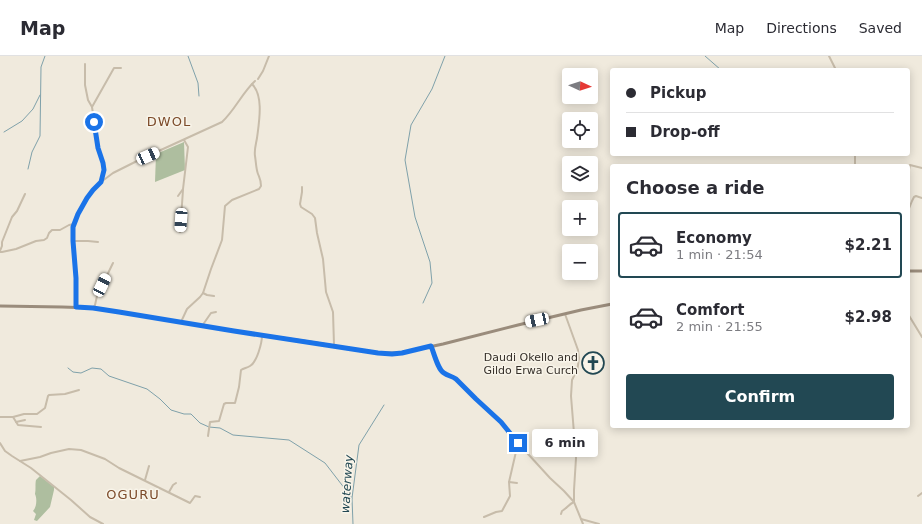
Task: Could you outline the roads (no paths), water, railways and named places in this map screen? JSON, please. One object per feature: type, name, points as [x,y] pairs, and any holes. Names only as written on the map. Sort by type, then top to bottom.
[{"type":"street","points":[[258,79],[269,56]]},
{"type":"street","points":[[829,56],[835,68]]},
{"type":"street","points":[[85,64],[85,86],[88,100],[92,107],[98,148],[104,170],[101,182]]},
{"type":"street","points":[[92,107],[114,68],[121,68]]},
{"type":"street","points":[[76,307],[76,278],[73,241],[74,224],[78,214],[93,190],[107,176],[222,122],[255,81]]},
{"type":"street","points":[[181,322],[187,309],[203,293],[222,240],[226,206],[232,200],[259,189],[261,186],[255,152],[260,112],[257,92],[252,84]]},
{"type":"street","points":[[180,232],[188,147],[184,140]]},
{"type":"street","points":[[910,165],[922,168]]},
{"type":"street","points":[[302,187],[301,207],[312,214],[315,218],[316,233],[323,259],[326,292],[333,312],[334,346]]},
{"type":"street","points":[[178,196],[183,189]]},
{"type":"street","points":[[25,194],[17,211],[12,217],[0,251],[16,249],[36,241],[44,240],[52,230],[60,230],[74,224]]},
{"type":"street","points":[[910,206],[914,197],[916,196],[922,198]]},
{"type":"street","points":[[73,241],[98,242]]},
{"type":"street","points":[[93,308],[97,296],[113,263]]},
{"type":"street","points":[[910,271],[922,271]]},
{"type":"street","points":[[203,293],[214,296]]},
{"type":"street","points":[[0,306],[93,308],[202,326],[392,354],[402,353],[610,304]]},
{"type":"street","points":[[202,326],[211,313],[216,312]]},
{"type":"street","points":[[565,314],[578,350],[579,358],[577,372],[572,380],[571,392],[576,458],[574,502]]},
{"type":"street","points":[[910,317],[922,337]]},
{"type":"street","points":[[208,436],[210,422],[219,421],[224,404],[235,403],[241,370],[250,366],[255,361],[262,335]]},
{"type":"street","points":[[431,346],[438,368],[442,372],[456,379],[501,422],[518,443],[574,502],[583,524]]},
{"type":"street","points":[[0,417],[37,414],[45,408],[49,395],[66,394],[79,390]]},
{"type":"street","points":[[13,417],[18,425],[41,427]]},
{"type":"street","points":[[16,422],[25,420]]},
{"type":"street","points":[[484,517],[502,511],[510,496],[509,482],[518,443]]},
{"type":"street","points":[[0,444],[5,451],[38,473],[90,517],[103,524]]},
{"type":"street","points":[[20,460],[40,457],[69,449],[81,450],[105,459],[119,468],[190,503],[195,496],[200,497]]},
{"type":"street","points":[[145,480],[149,466]]},
{"type":"street","points":[[509,482],[517,483]]},
{"type":"street","points":[[169,492],[176,483]]},
{"type":"street","points":[[918,496],[922,493]]},
{"type":"street","points":[[561,514],[562,511],[574,502]]},
{"type":"street","points":[[582,519],[598,524]]},
{"type":"waterway","points":[[28,169],[32,152],[40,136],[41,67],[45,56]]},
{"type":"waterway","points":[[188,56],[198,83],[199,96]]},
{"type":"waterway","points":[[423,303],[432,283],[430,262],[415,217],[405,160],[411,125],[432,89],[445,56]]},
{"type":"waterway","points":[[705,56],[719,68]]},
{"type":"waterway","points":[[4,132],[22,121],[33,109],[40,95]]},
{"type":"waterway","points":[[68,368],[73,372],[81,373],[92,368],[101,369],[109,376],[147,389],[171,410],[184,414],[191,414],[200,423],[209,427],[220,428],[233,435],[289,440],[325,463],[352,498]]},
{"type":"waterway","name":"waterway","points":[[353,524],[352,498],[359,445],[384,405]]},
{"type":"place","name":"Daudi Okello and Gildo Erwa Curch","points":[[593,363]]},
{"type":"district","name":"DWOL","points":[[169,121]]},
{"type":"district","name":"OGURU","points":[[133,494]]}]
